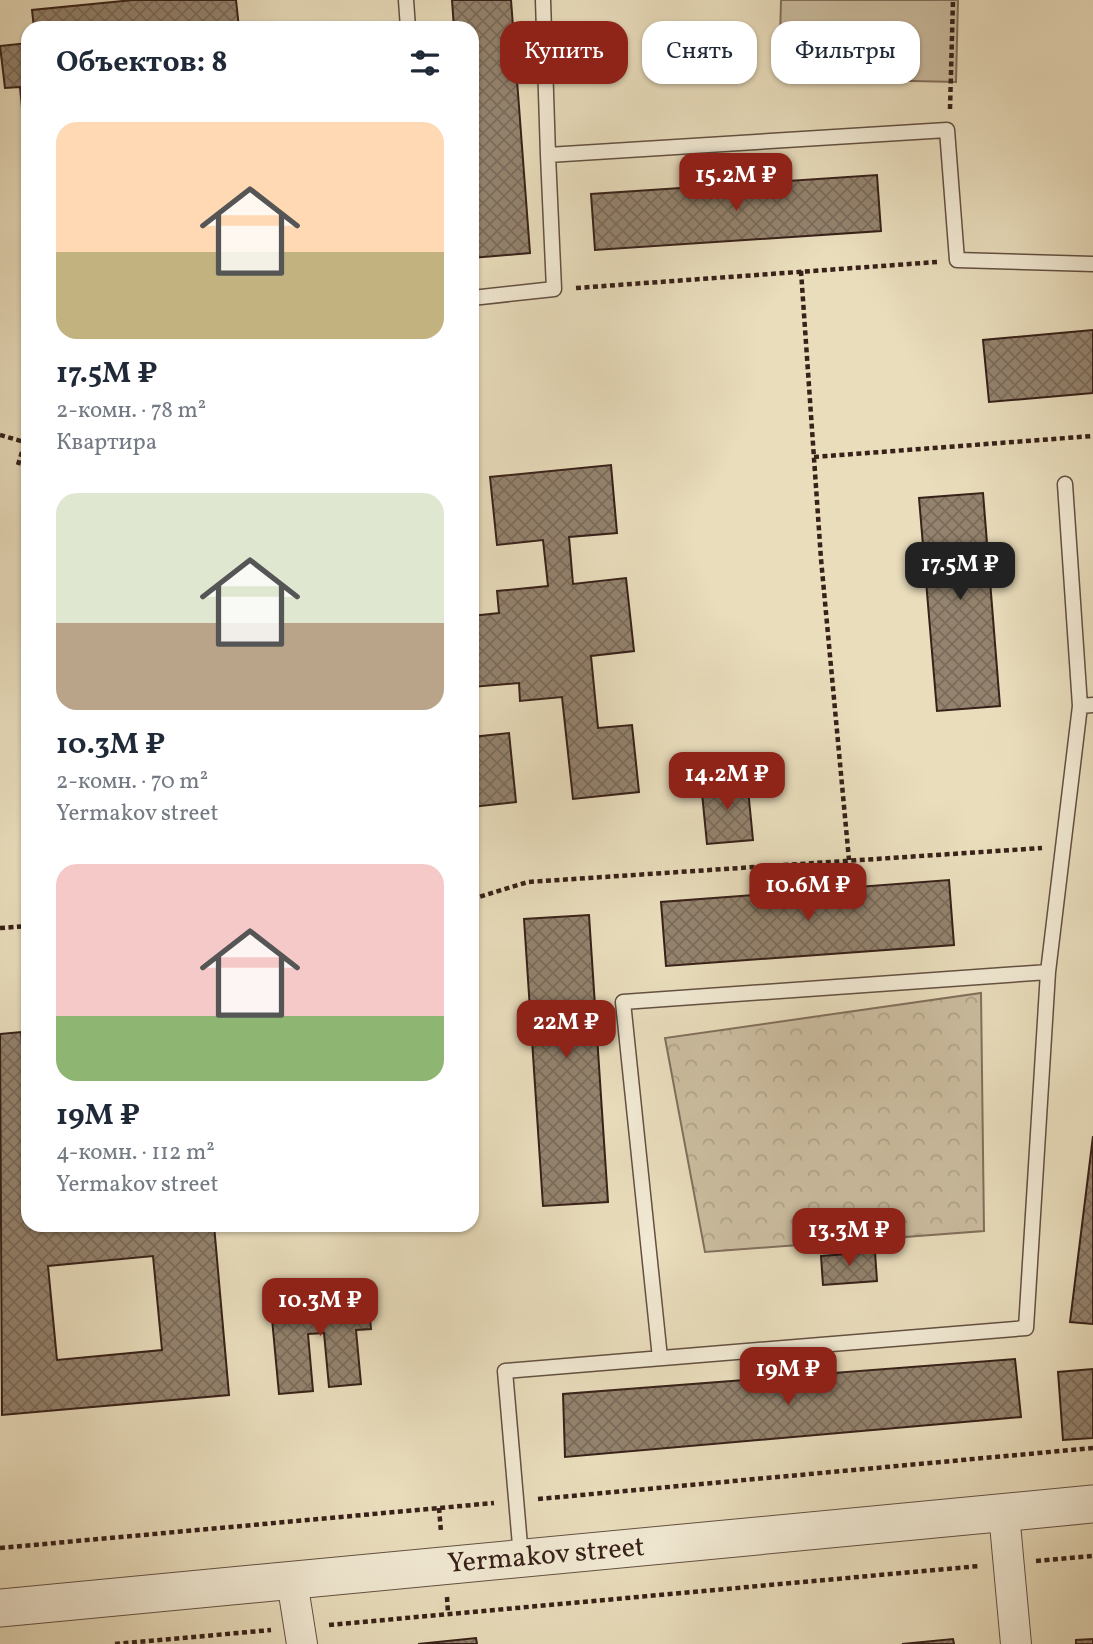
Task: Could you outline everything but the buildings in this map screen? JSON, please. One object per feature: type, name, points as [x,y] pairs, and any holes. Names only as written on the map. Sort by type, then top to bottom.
[{"type":"street","name":"Yermakov street","points":[[0,1608],[1093,1504]]},
{"type":"street","points":[[1004,1513],[1016,1644]]},
{"type":"street","points":[[292,1581],[301,1636]]},
{"type":"lane","points":[[406,0],[408,21]]},
{"type":"lane","points":[[479,297],[554,289],[543,0]]},
{"type":"lane","points":[[548,155],[947,130],[957,260],[1093,264]]},
{"type":"lane","points":[[522,1558],[505,1371],[1026,1328],[1048,972],[1063,846],[1087,706],[1065,484]]},
{"type":"lane","points":[[660,1358],[623,1002],[1048,972]]},
{"type":"path","points":[[947,130],[952,89],[953,0]]},
{"type":"path","points":[[554,289],[957,260]]},
{"type":"path","points":[[801,271],[814,457],[849,860]]},
{"type":"path","points":[[0,435],[21,441]]},
{"type":"path","points":[[814,457],[1093,436]]},
{"type":"path","points":[[18,465],[21,458]]},
{"type":"path","points":[[479,897],[528,882],[1063,846]]},
{"type":"path","points":[[0,928],[21,926]]},
{"type":"path","points":[[0,1548],[1093,1448]]},
{"type":"path","points":[[115,1644],[301,1636],[1093,1556]]},
{"type":"green space","points":[[781,0],[958,0],[956,82],[920,81],[920,21],[780,21]]},
{"type":"green space","points":[[981,993],[984,1231],[705,1252],[665,1038]]}]
